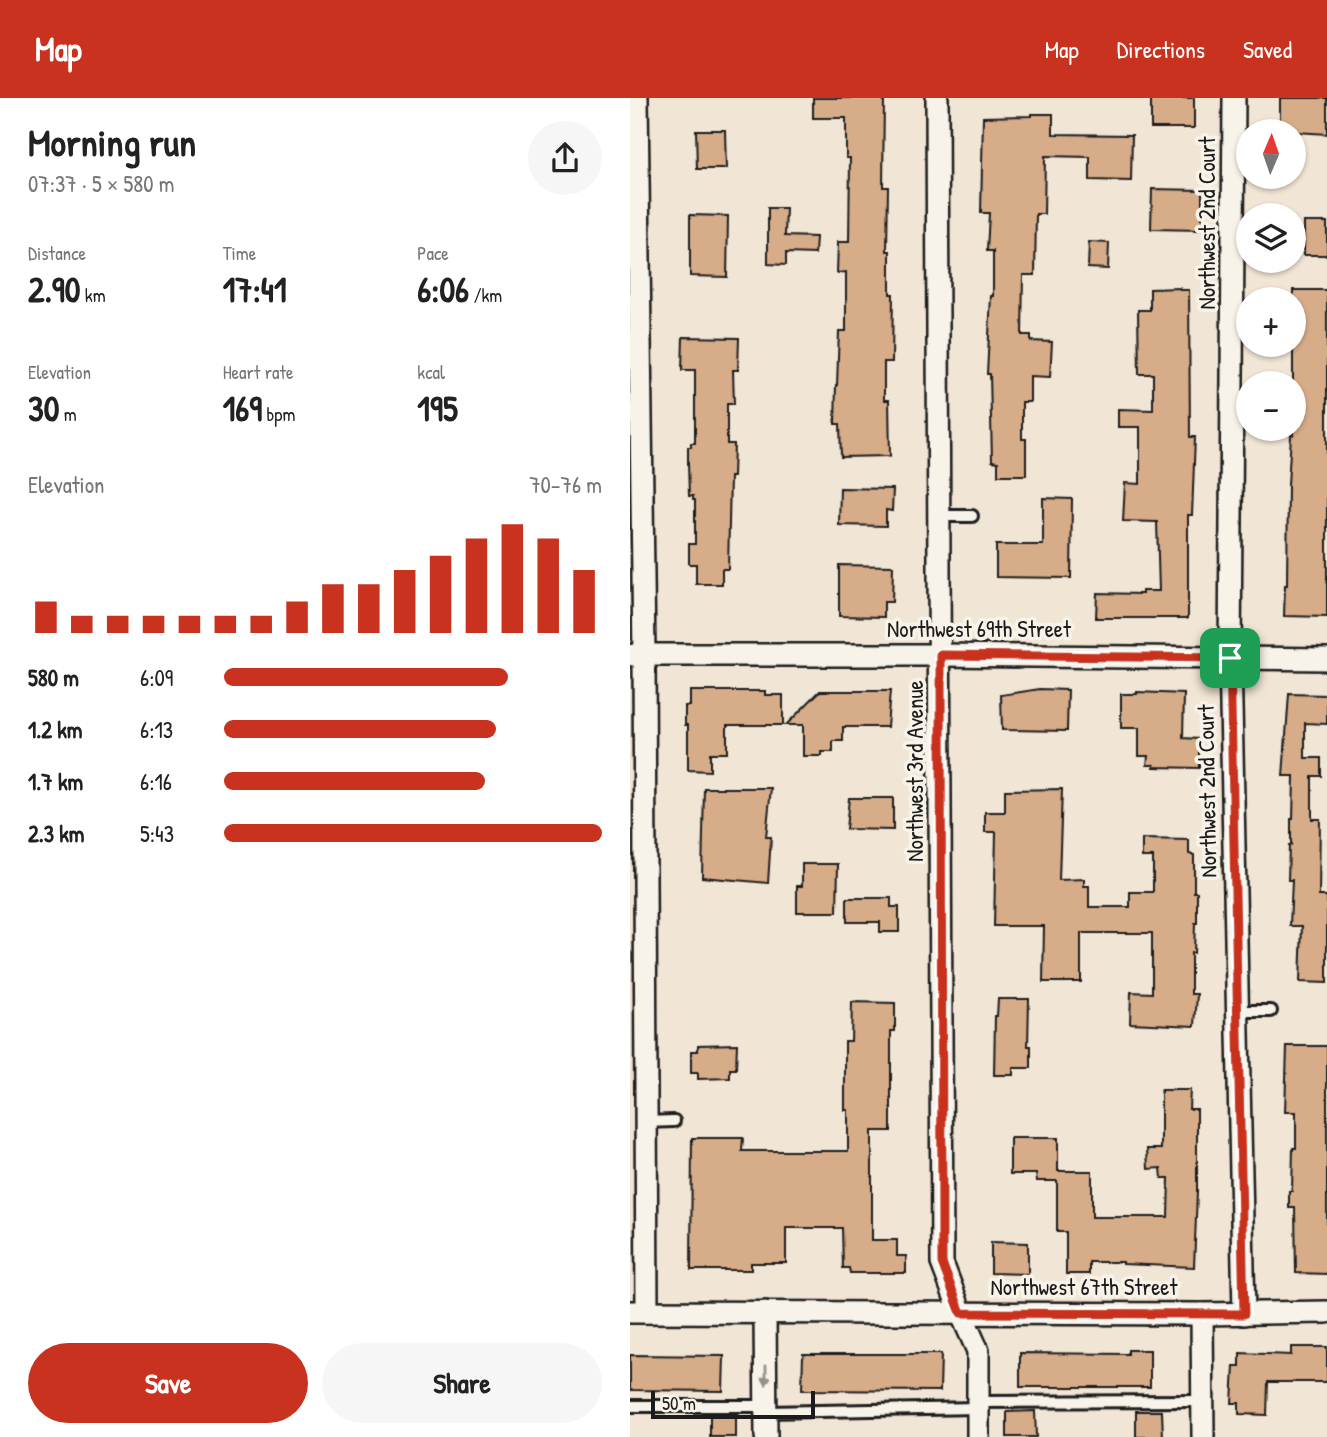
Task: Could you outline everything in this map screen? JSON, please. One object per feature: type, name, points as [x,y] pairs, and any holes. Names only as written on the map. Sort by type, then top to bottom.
[{"type":"street","points":[[637,98],[637,655],[646,1122],[638,1312]]},
{"type":"street","name":"Northwest 3rd Avenue","points":[[937,98],[942,1263],[978,1351],[978,1437]]},
{"type":"street","name":"Northwest 2nd Court","points":[[1234,98],[1230,658],[1244,1314]]},
{"type":"street","name":"Northwest 69th Street","points":[[637,655],[1327,659]]},
{"type":"street","name":"Northwest 67th Street","points":[[638,1312],[1327,1312]]},
{"type":"street","points":[[765,1312],[766,1437]]},
{"type":"street","points":[[1202,1314],[1203,1437]]},
{"type":"lane","points":[[940,516],[972,516]]},
{"type":"lane","points":[[1238,1011],[1271,1011]]},
{"type":"lane","points":[[646,1122],[674,1121]]},
{"type":"lane","points":[[630,1406],[766,1409],[1202,1401]]},
{"type":"building","points":[[813,98],[884,98],[883,187],[888,187],[887,251],[890,251],[890,294],[893,294],[892,362],[884,362],[884,400],[889,400],[890,456],[841,457],[840,424],[835,424],[836,385],[839,331],[846,331],[846,272],[837,273],[838,242],[849,242],[850,158],[846,158],[846,118],[813,118]]},
{"type":"building","points":[[1151,98],[1194,98],[1194,128],[1151,128]]},
{"type":"building","points":[[1280,98],[1327,98],[1327,134],[1306,133],[1306,119],[1280,119]]},
{"type":"building","points":[[1053,114],[1053,134],[1132,135],[1131,181],[1090,180],[1090,157],[1045,156],[1044,214],[1036,214],[1035,275],[1023,275],[1022,335],[1031,335],[1031,341],[1052,342],[1050,377],[1030,376],[1030,402],[1022,402],[1026,475],[998,475],[998,462],[992,461],[990,374],[987,374],[993,296],[993,251],[987,251],[989,213],[981,213],[983,117]]},
{"type":"building","points":[[696,130],[725,130],[726,169],[697,169]]},
{"type":"building","points":[[1152,189],[1202,190],[1202,230],[1151,229]]},
{"type":"building","points":[[768,208],[786,208],[785,236],[816,237],[815,254],[786,253],[786,265],[768,264]]},
{"type":"building","points":[[690,215],[728,216],[727,277],[690,276]]},
{"type":"building","points":[[1306,222],[1327,222],[1327,255],[1306,255]]},
{"type":"building","points":[[1089,242],[1109,243],[1108,269],[1088,268]]},
{"type":"building","points":[[1150,289],[1189,290],[1190,437],[1195,437],[1192,515],[1188,515],[1188,618],[1096,618],[1097,593],[1142,594],[1142,591],[1159,591],[1157,522],[1123,521],[1125,483],[1140,484],[1140,427],[1118,427],[1118,409],[1153,410],[1153,374],[1139,374],[1138,310],[1150,310]]},
{"type":"building","points":[[1306,290],[1327,290],[1327,617],[1284,616],[1291,441],[1306,441],[1306,371],[1293,371],[1293,357],[1306,357]]},
{"type":"building","points":[[683,337],[739,338],[738,370],[733,370],[734,404],[727,404],[727,444],[734,444],[733,477],[730,477],[728,569],[722,569],[722,584],[696,584],[696,564],[689,564],[689,544],[695,544],[695,500],[693,496],[689,496],[688,447],[695,443],[695,370],[682,370]]},
{"type":"building","points":[[840,488],[893,489],[892,511],[886,510],[886,526],[839,525]]},
{"type":"building","points":[[1043,498],[1072,499],[1071,578],[996,577],[996,545],[1043,545]]},
{"type":"building","points":[[839,565],[893,566],[892,602],[884,602],[884,617],[839,616]]},
{"type":"building","points":[[1040,689],[1068,690],[1067,731],[1002,730],[1001,695]]},
{"type":"building","points":[[690,691],[765,691],[765,695],[783,695],[783,725],[727,725],[727,753],[710,753],[710,771],[688,770],[688,725],[685,725],[685,706],[690,706]]},
{"type":"building","points":[[820,691],[890,691],[887,727],[843,727],[843,741],[833,741],[833,752],[822,752],[822,756],[803,756],[803,725],[786,725]]},
{"type":"building","points":[[1121,694],[1184,694],[1183,738],[1199,739],[1199,768],[1154,767],[1147,765],[1148,756],[1139,756],[1139,728],[1121,728]]},
{"type":"building","points":[[1289,694],[1327,695],[1327,724],[1305,723],[1305,758],[1321,758],[1321,776],[1312,776],[1312,819],[1320,819],[1319,896],[1327,896],[1327,983],[1300,982],[1302,926],[1290,926],[1292,880],[1288,880],[1294,776],[1283,776]]},
{"type":"building","points":[[704,788],[771,788],[766,837],[771,837],[768,883],[702,877]]},
{"type":"building","points":[[1062,789],[1059,880],[1084,879],[1084,886],[1089,886],[1089,907],[1130,907],[1130,892],[1153,892],[1153,857],[1142,857],[1142,839],[1189,840],[1189,854],[1194,855],[1194,892],[1197,892],[1197,923],[1194,953],[1191,953],[1191,994],[1197,994],[1195,1026],[1130,1023],[1131,992],[1152,993],[1152,933],[1081,933],[1081,982],[1043,982],[1044,926],[994,926],[996,832],[985,832],[985,812],[1005,812],[1005,790]]},
{"type":"building","points":[[849,798],[893,798],[893,830],[846,829]]},
{"type":"building","points":[[802,864],[838,864],[837,912],[797,912],[797,886],[802,886]]},
{"type":"building","points":[[847,898],[891,898],[891,907],[899,907],[899,932],[880,932],[880,922],[847,922]]},
{"type":"building","points":[[998,999],[1029,999],[1028,1046],[1031,1046],[1031,1068],[1013,1068],[1013,1075],[994,1075],[995,1016]]},
{"type":"building","points":[[852,1002],[895,1003],[895,1031],[891,1031],[891,1131],[872,1131],[872,1240],[897,1240],[897,1256],[906,1256],[906,1273],[850,1273],[849,1268],[843,1268],[842,1228],[786,1228],[786,1263],[751,1263],[751,1270],[691,1270],[692,1138],[743,1138],[742,1151],[848,1151],[845,1041],[851,1041]]},
{"type":"building","points":[[737,1044],[736,1069],[730,1069],[730,1078],[698,1079],[698,1073],[691,1073],[691,1051],[698,1051],[698,1045]]},
{"type":"building","points":[[1287,1046],[1327,1046],[1327,1274],[1296,1273],[1295,1208],[1289,1208],[1289,1191],[1292,1191],[1293,1148],[1296,1148],[1296,1112],[1285,1112]]},
{"type":"building","points":[[1161,1090],[1190,1090],[1189,1109],[1197,1109],[1194,1267],[1089,1262],[1089,1274],[1066,1274],[1066,1232],[1057,1232],[1057,1181],[1037,1181],[1036,1174],[1010,1174],[1010,1138],[1058,1138],[1058,1171],[1092,1171],[1092,1217],[1168,1217],[1169,1178],[1162,1178],[1161,1168],[1148,1169],[1147,1149],[1161,1149]]},
{"type":"building","points":[[991,1242],[1028,1243],[1028,1274],[991,1273]]},
{"type":"building","points":[[1291,1347],[1327,1347],[1327,1382],[1268,1382],[1267,1415],[1239,1414],[1239,1403],[1232,1403],[1234,1366],[1240,1366],[1240,1353],[1291,1355]]},
{"type":"building","points":[[1128,1350],[1150,1350],[1150,1387],[1020,1387],[1020,1353],[1128,1354]]},
{"type":"building","points":[[803,1354],[941,1354],[940,1391],[802,1390]]},
{"type":"building","points":[[630,1355],[724,1356],[723,1391],[630,1390]]},
{"type":"building","points":[[1035,1411],[1036,1437],[1007,1437],[1007,1412]]},
{"type":"building","points":[[1136,1411],[1162,1411],[1163,1437],[1136,1437]]},
{"type":"building","points":[[710,1415],[736,1415],[736,1437],[710,1437]]},
{"type":"route","points":[[941,655],[1230,658],[1244,1314],[961,1313],[942,1263],[941,655]]}]
